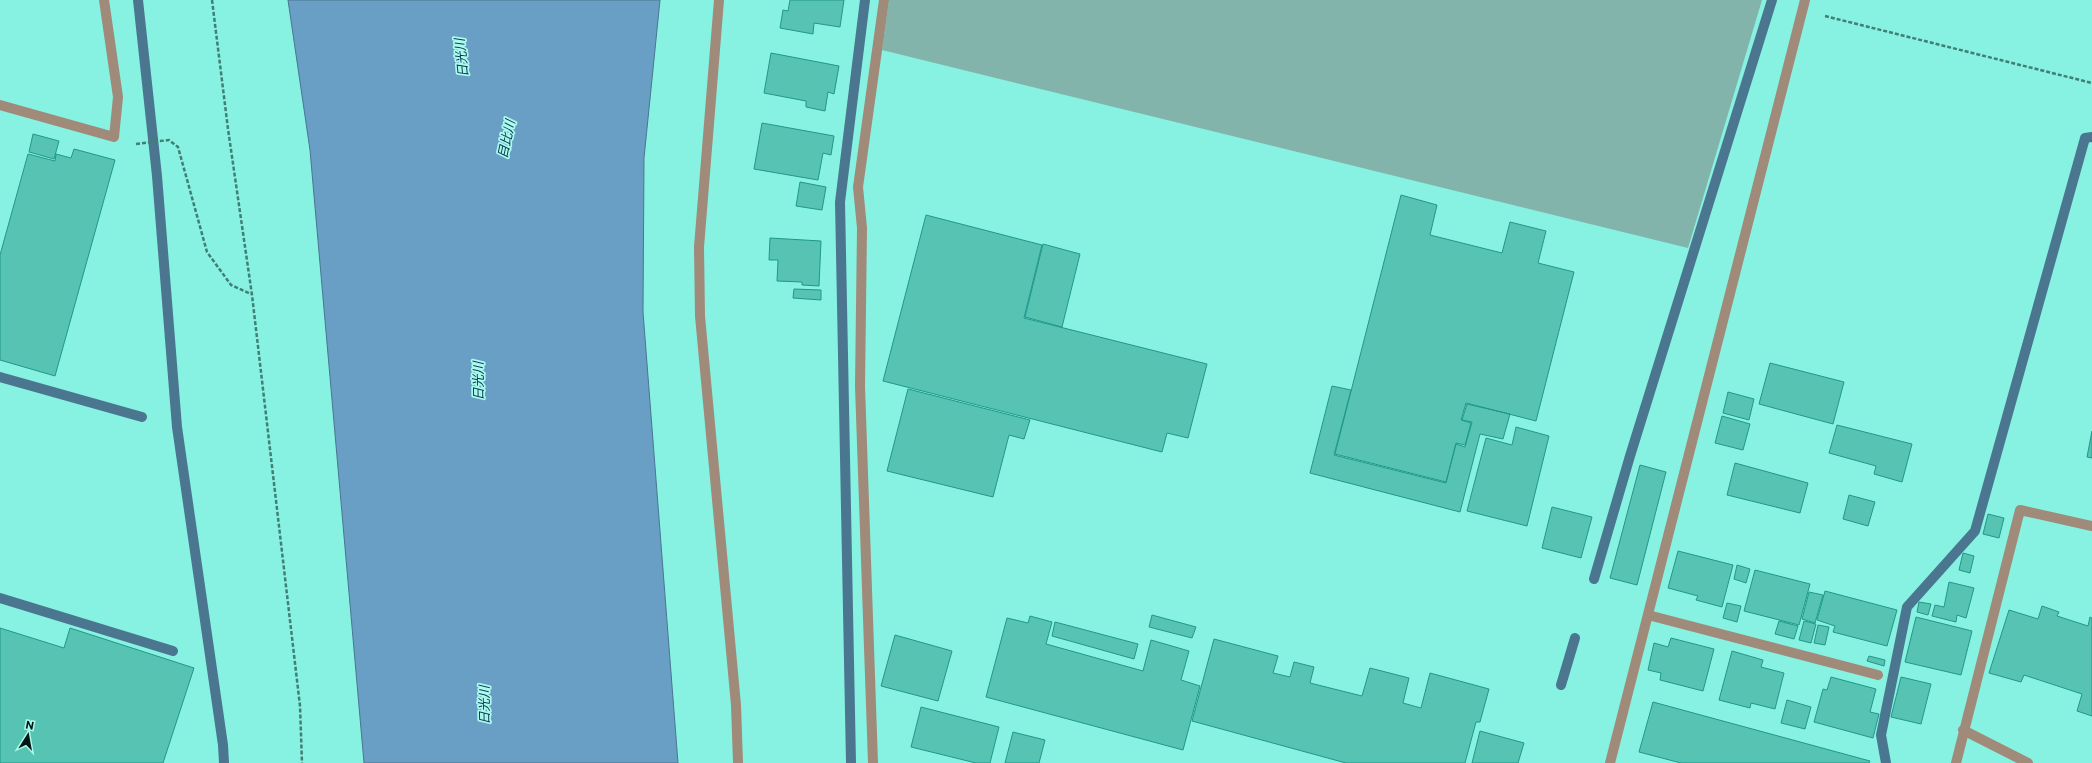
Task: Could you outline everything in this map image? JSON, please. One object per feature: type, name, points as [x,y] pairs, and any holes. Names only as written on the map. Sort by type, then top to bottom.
[{"type":"street","points":[[0,105],[114,137],[118,97],[104,0]]},
{"type":"street","points":[[719,0],[699,247],[700,308],[736,705],[738,763]]},
{"type":"street","points":[[873,763],[860,394],[862,228],[858,188],[884,0]]},
{"type":"street","points":[[1610,763],[1805,0]]},
{"type":"street","points":[[1956,763],[2020,510],[2092,526]]},
{"type":"street","points":[[1648,615],[1878,675]]},
{"type":"street","points":[[1964,730],[2028,763]]},
{"type":"path","points":[[212,0],[228,129],[252,294],[300,706],[302,763]]},
{"type":"path","points":[[1803,11],[2092,83]]},
{"type":"path","points":[[138,144],[169,140],[178,147],[207,252],[231,284],[252,294]]},
{"type":"shaded area","points":[[889,0],[1762,0],[1688,248],[882,50]]},
{"type":"water","points":[[288,0],[660,0],[644,158],[643,312],[678,763],[364,763],[310,150]]},
{"type":"building","points":[[790,0],[844,0],[840,27],[814,23],[813,34],[780,28],[783,10],[788,11]]},
{"type":"building","points":[[771,53],[839,66],[834,94],[828,92],[825,111],[806,107],[806,101],[764,93]]},
{"type":"building","points":[[762,123],[834,136],[831,155],[823,153],[818,180],[754,169]]},
{"type":"building","points":[[33,134],[59,141],[54,159],[29,152]]},
{"type":"building","points":[[74,149],[115,160],[55,376],[0,360],[0,255],[28,154],[55,161],[56,154],[71,158]]},
{"type":"building","points":[[800,182],[826,187],[822,210],[796,206]]},
{"type":"building","points":[[1401,195],[1437,205],[1430,235],[1502,253],[1510,222],[1546,231],[1538,263],[1574,272],[1536,421],[1466,403],[1461,420],[1471,423],[1465,445],[1456,443],[1446,482],[1335,454]]},
{"type":"building","points":[[926,215],[1042,245],[1024,318],[1207,364],[1188,438],[1167,433],[1162,452],[883,381]]},
{"type":"building","points":[[770,238],[821,241],[819,286],[802,285],[802,282],[777,281],[778,260],[769,260]]},
{"type":"building","points":[[1043,244],[1080,254],[1062,327],[1025,317]]},
{"type":"building","points":[[794,289],[821,290],[821,300],[793,298]]},
{"type":"building","points":[[1770,363],[1844,382],[1833,424],[1759,404]]},
{"type":"building","points":[[1332,386],[1351,390],[1334,455],[1446,483],[1456,444],[1465,447],[1472,422],[1462,420],[1467,404],[1510,414],[1503,439],[1480,434],[1460,512],[1310,473]]},
{"type":"building","points":[[908,389],[1030,420],[1024,439],[1009,435],[993,497],[887,471]]},
{"type":"building","points":[[1728,392],[1754,399],[1749,420],[1723,413]]},
{"type":"building","points":[[1722,416],[1750,424],[1743,450],[1715,443]]},
{"type":"building","points":[[1837,425],[1912,444],[1902,482],[1874,474],[1876,466],[1829,453]]},
{"type":"building","points":[[1516,427],[1549,436],[1527,526],[1467,511],[1486,438],[1512,445]]},
{"type":"building","points":[[2092,431],[2092,458],[2087,457]]},
{"type":"building","points":[[1735,463],[1808,483],[1800,513],[1727,495]]},
{"type":"building","points":[[1640,465],[1666,472],[1637,585],[1610,578]]},
{"type":"building","points":[[1849,495],[1875,502],[1868,526],[1843,519]]},
{"type":"building","points":[[1552,507],[1592,517],[1581,558],[1542,548]]},
{"type":"building","points":[[1988,514],[2004,518],[1999,538],[1983,534]]},
{"type":"building","points":[[1678,551],[1733,565],[1722,607],[1696,600],[1698,596],[1668,588]]},
{"type":"building","points":[[1963,553],[1974,556],[1970,573],[1959,570]]},
{"type":"building","points":[[1737,565],[1750,569],[1746,583],[1734,579]]},
{"type":"building","points":[[1755,570],[1810,584],[1799,625],[1744,611]]},
{"type":"building","points":[[1949,582],[1974,588],[1966,618],[1957,615],[1956,622],[1932,616],[1935,605],[1944,607]]},
{"type":"building","points":[[1825,591],[1897,610],[1887,646],[1833,632],[1835,626],[1817,620]]},
{"type":"building","points":[[1809,592],[1823,595],[1815,623],[1802,619]]},
{"type":"building","points":[[1919,602],[1931,604],[1928,615],[1917,612]]},
{"type":"building","points":[[1727,603],[1741,606],[1737,622],[1723,618]]},
{"type":"building","points":[[2042,606],[2059,612],[2057,616],[2088,626],[2090,617],[2092,618],[2092,716],[2077,711],[2082,694],[2024,675],[2021,682],[1989,673],[2009,610],[2038,619]]},
{"type":"building","points":[[1152,615],[1196,627],[1192,638],[1149,627]]},
{"type":"building","points":[[1030,616],[1052,622],[1046,644],[1143,671],[1151,640],[1189,651],[1181,680],[1200,686],[1183,750],[986,697],[1007,618],[1028,623]]},
{"type":"building","points":[[1916,617],[1972,631],[1961,675],[1905,662]]},
{"type":"building","points":[[1779,621],[1798,626],[1794,639],[1775,634]]},
{"type":"building","points":[[1804,621],[1816,624],[1811,643],[1799,640]]},
{"type":"building","points":[[1055,622],[1138,644],[1134,659],[1052,636]]},
{"type":"building","points":[[1818,625],[1829,627],[1825,645],[1814,643]]},
{"type":"building","points":[[0,628],[64,648],[70,628],[194,668],[163,763],[0,763]]},
{"type":"building","points":[[895,635],[952,651],[938,701],[881,686]]},
{"type":"building","points":[[1671,638],[1714,649],[1703,691],[1660,680],[1661,673],[1648,670],[1654,643],[1668,647]]},
{"type":"building","points":[[1214,639],[1278,656],[1273,673],[1290,677],[1294,662],[1314,667],[1310,683],[1362,696],[1370,668],[1409,678],[1403,703],[1421,708],[1430,673],[1489,689],[1480,722],[1476,722],[1465,763],[1346,763],[1192,721]]},
{"type":"building","points":[[1732,651],[1763,660],[1761,667],[1784,673],[1775,709],[1751,703],[1750,708],[1719,700]]},
{"type":"building","points":[[1869,656],[1885,660],[1884,666],[1867,661]]},
{"type":"building","points":[[1831,677],[1876,689],[1870,712],[1879,714],[1873,738],[1814,722],[1823,689],[1827,690]]},
{"type":"building","points":[[1901,677],[1931,684],[1921,724],[1891,717]]},
{"type":"building","points":[[1787,700],[1811,707],[1805,729],[1781,723]]},
{"type":"building","points":[[1653,702],[1870,761],[1869,763],[1681,763],[1639,752]]},
{"type":"building","points":[[921,707],[999,727],[990,763],[976,763],[911,747]]},
{"type":"building","points":[[1480,731],[1524,743],[1518,763],[1472,763]]},
{"type":"building","points":[[1013,732],[1045,740],[1039,763],[1005,763]]},
{"type":"waterway","points":[[138,0],[157,176],[177,427],[223,745],[224,763]]},
{"type":"waterway","points":[[851,763],[840,202],[865,0]]},
{"type":"waterway","points":[[1594,579],[1630,456],[1772,0]]},
{"type":"waterway","points":[[1886,763],[1881,735],[1907,607],[1975,531],[2085,138],[2092,137]]},
{"type":"waterway","points":[[0,377],[142,417]]},
{"type":"waterway","points":[[0,598],[173,651]]},
{"type":"waterway","points":[[1561,685],[1575,638]]},
{"type":"water label","name":"日光川","points":[[461,58]]},
{"type":"water label","name":"目比川","points":[[506,139]]},
{"type":"water label","name":"日光川","points":[[478,381]]},
{"type":"water label","name":"日光川","points":[[484,705]]}]
